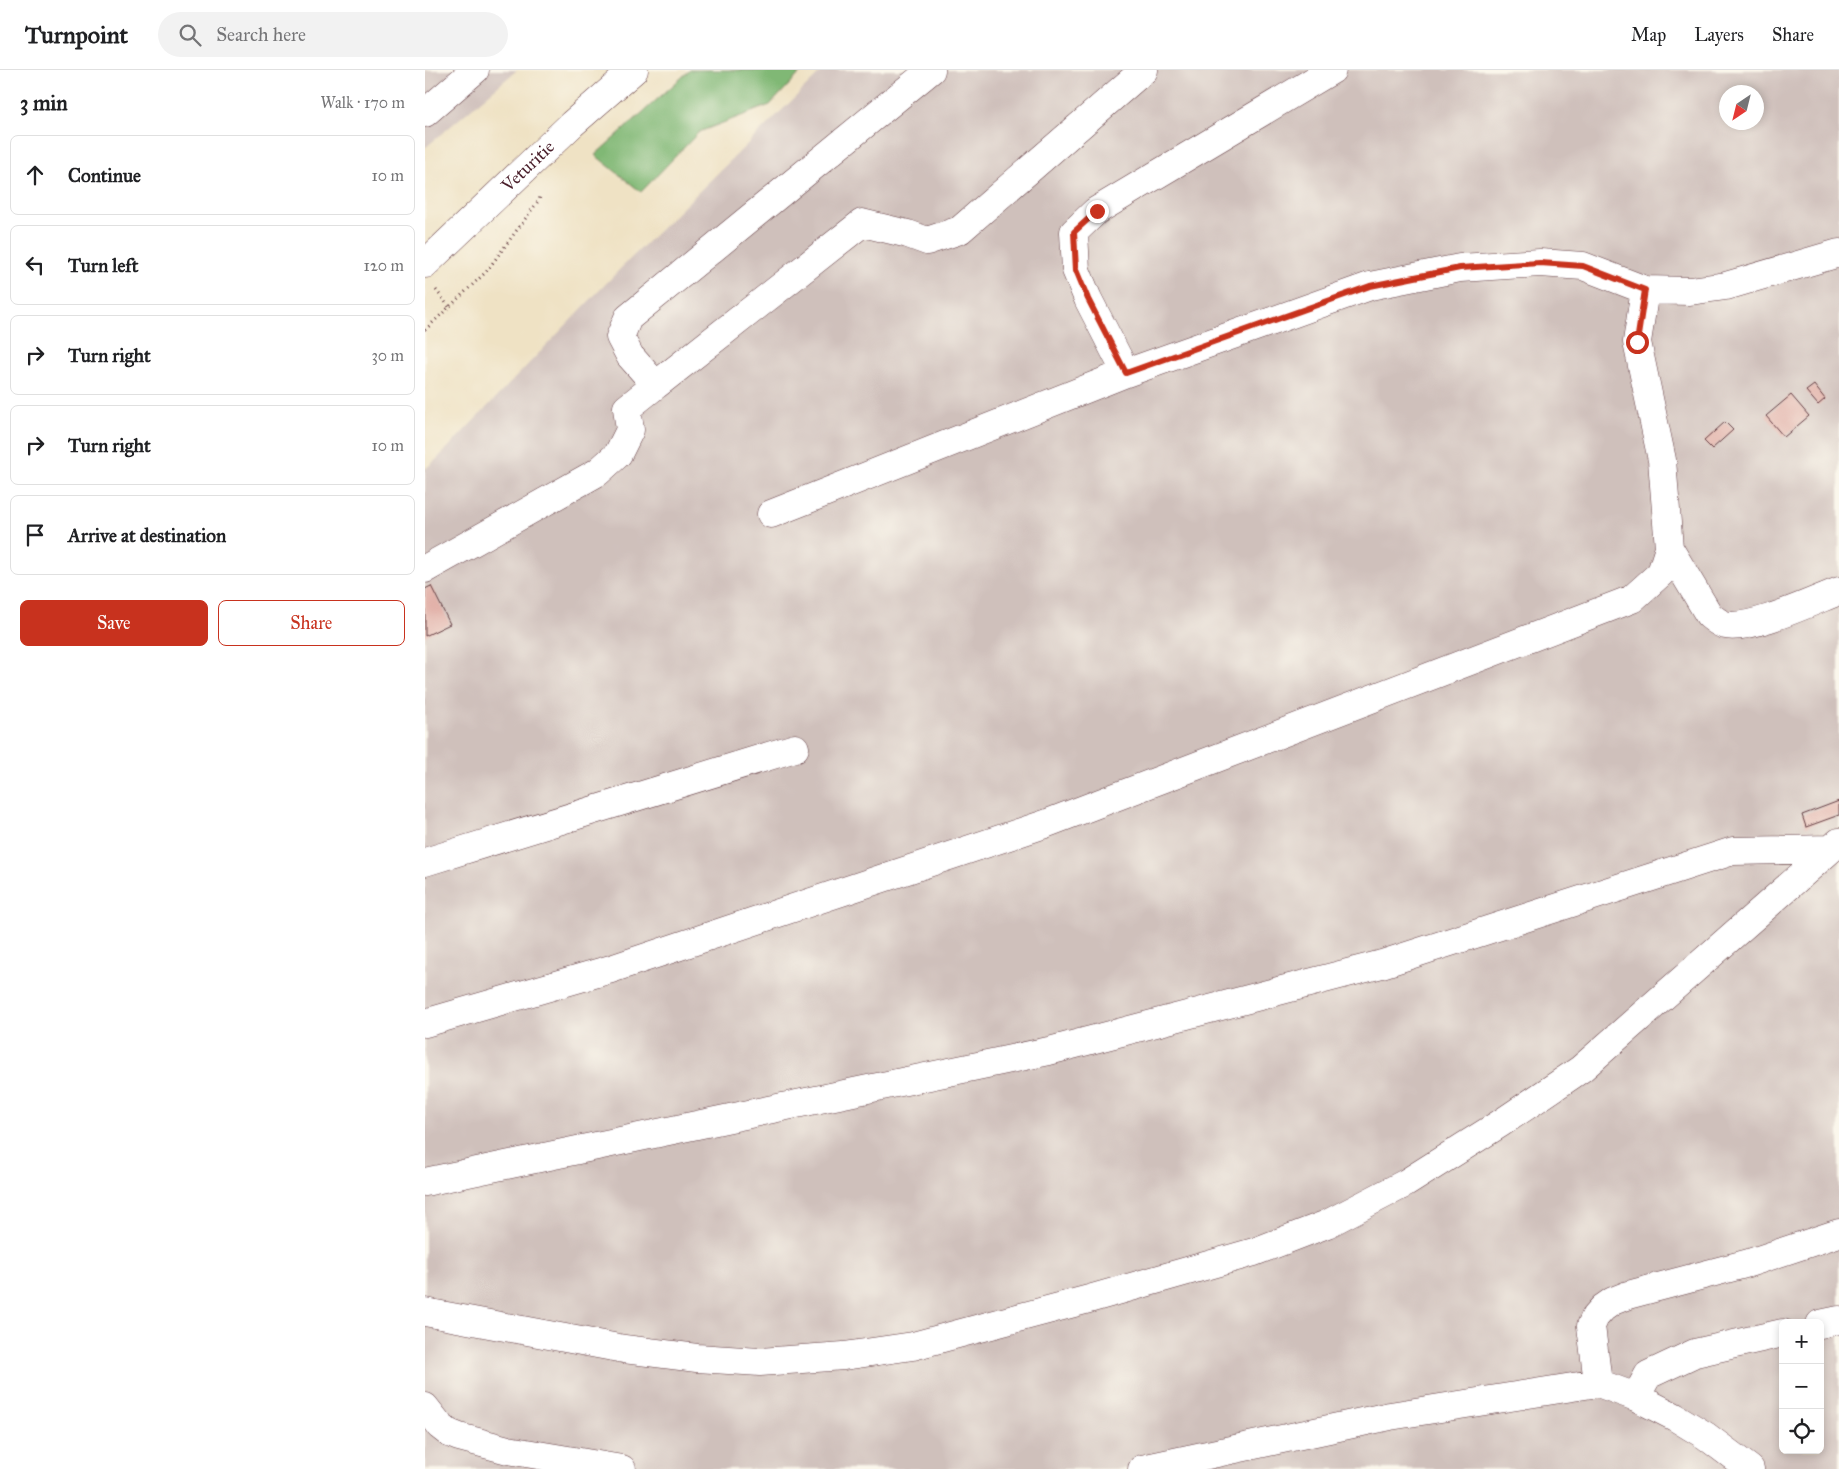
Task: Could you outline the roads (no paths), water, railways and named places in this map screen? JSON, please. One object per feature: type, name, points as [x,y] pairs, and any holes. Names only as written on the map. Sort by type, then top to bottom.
[{"type":"main road","points":[[425,113],[475,70]]},
{"type":"main road","name":"Veturitie","points":[[425,264],[546,149],[634,70]]},
{"type":"main road","points":[[656,385],[630,356],[620,337],[628,318],[931,70]]},
{"type":"main road","points":[[425,569],[598,472],[618,454],[630,430],[627,408],[862,223],[908,234],[927,242],[960,230],[1144,70]]},
{"type":"main road","points":[[1126,373],[1088,299],[1076,270],[1074,232],[1097,211],[1332,70]]},
{"type":"main road","points":[[771,514],[1126,373],[1370,286],[1460,268],[1540,263],[1583,266],[1645,290],[1690,291],[1726,286],[1839,253]]},
{"type":"main road","points":[[425,1023],[611,969],[1045,824],[1632,599],[1661,573],[1669,548],[1662,460],[1637,342],[1645,290]]},
{"type":"main road","points":[[1669,548],[1709,615],[1715,621],[1725,625],[1736,626],[1754,623],[1839,591]]},
{"type":"main road","points":[[425,862],[795,748]]},
{"type":"main road","points":[[425,1182],[1049,1051],[1382,964],[1733,851],[1835,845]]},
{"type":"main road","points":[[426,1316],[623,1349],[697,1358],[760,1362],[844,1356],[913,1346],[1254,1252],[1327,1224],[1406,1183],[1501,1123],[1581,1069],[1835,845]]},
{"type":"main road","points":[[1598,1383],[1591,1326],[1595,1317],[1613,1301],[1628,1295],[1749,1263],[1839,1233]]},
{"type":"main road","points":[[1824,1323],[1839,1320]]},
{"type":"main road","points":[[1635,1397],[1648,1375],[1695,1353],[1779,1334]]},
{"type":"main road","points":[[1141,1469],[1390,1416],[1598,1383],[1635,1397],[1675,1417],[1750,1469]]},
{"type":"main road","points":[[425,1407],[440,1426],[449,1433],[459,1437],[508,1450],[622,1469]]}]
